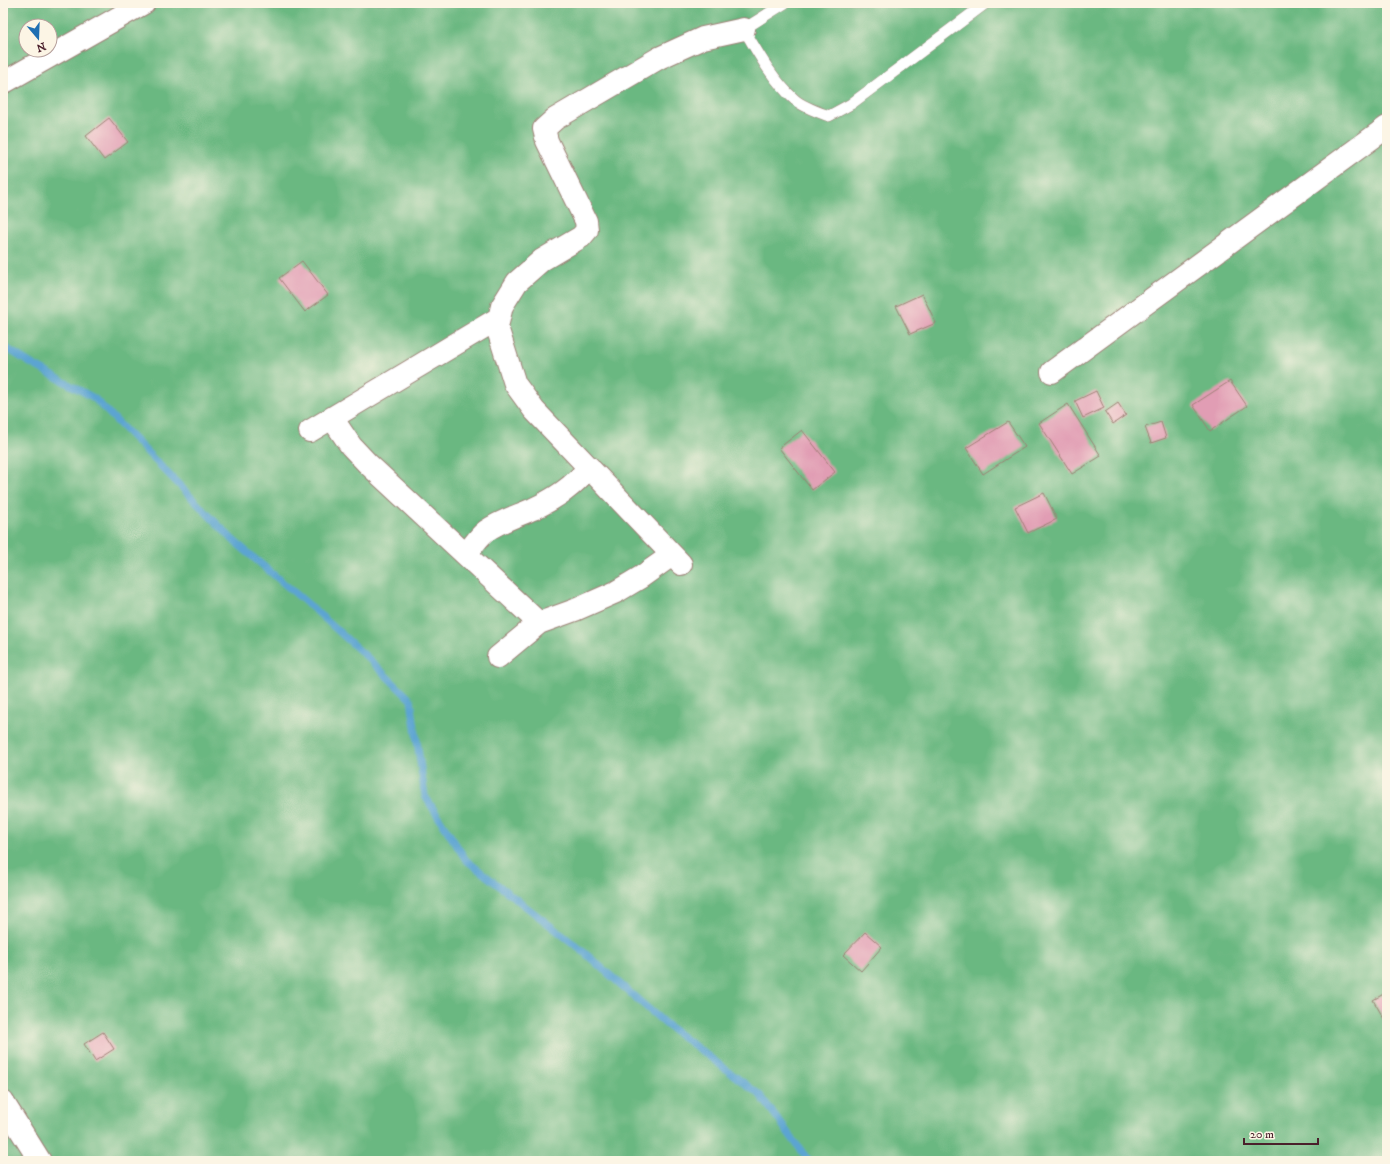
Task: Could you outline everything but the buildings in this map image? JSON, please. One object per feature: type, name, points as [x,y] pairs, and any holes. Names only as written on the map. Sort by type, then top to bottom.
[{"type":"street","points":[[3,83],[144,3]]},
{"type":"street","points":[[498,657],[539,623],[575,610],[616,592],[677,559],[534,410],[514,384],[497,327],[502,306],[517,282],[542,260],[581,237],[587,230],[586,221],[547,141],[544,129],[555,119],[659,58],[703,38],[744,29]]},
{"type":"street","points":[[1052,372],[1387,127]]},
{"type":"street","points":[[310,431],[499,318]]},
{"type":"street","points":[[332,418],[351,446],[367,463],[507,595],[539,623]]},
{"type":"street","points":[[466,555],[485,532],[502,521],[533,509],[559,496],[577,481],[589,467]]},
{"type":"street","points":[[3,1102],[32,1158]]},
{"type":"lane","points":[[785,3],[744,29],[767,67],[794,100],[815,111],[829,116],[851,104],[986,3]]},
{"type":"green space","points":[[3,3],[1387,3],[1387,1161],[3,1161]]},
{"type":"waterway","points":[[3,346],[30,363],[94,398],[233,540],[315,610],[411,700],[425,796],[466,860],[579,948],[668,1026],[760,1095],[809,1161]]}]
